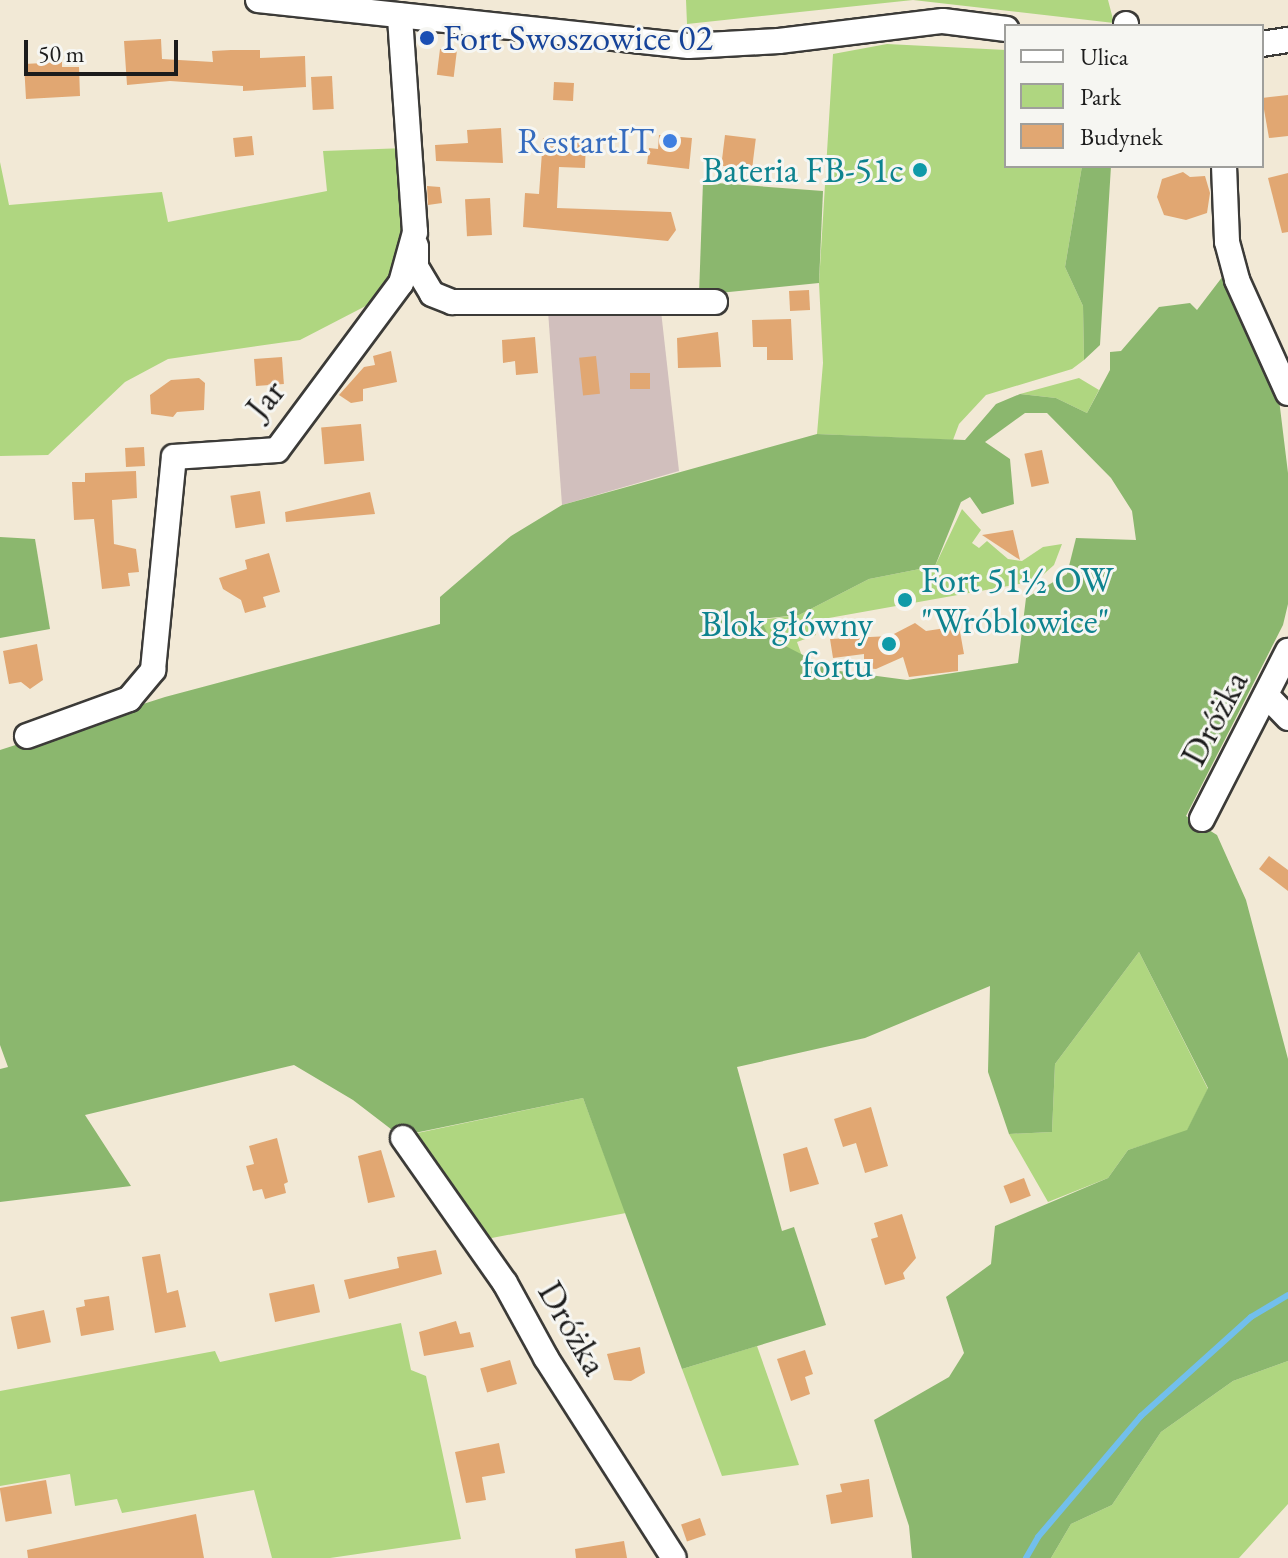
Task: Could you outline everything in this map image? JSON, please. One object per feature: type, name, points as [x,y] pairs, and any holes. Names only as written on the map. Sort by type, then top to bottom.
[{"type":"street","points":[[258,0],[689,46],[779,41],[943,21],[1004,29]]},
{"type":"street","name":"Jar","points":[[27,736],[129,699],[153,670],[174,457],[277,450],[401,283],[415,232],[400,16]]},
{"type":"street","points":[[1264,44],[1288,40]]},
{"type":"street","points":[[1224,168],[1227,242],[1237,280],[1288,393]]},
{"type":"street","points":[[415,232],[416,267],[432,294],[452,302],[715,302]]},
{"type":"street","name":"Dróżka","points":[[1202,819],[1288,651]]},
{"type":"street","points":[[1266,695],[1288,718]]},
{"type":"street","name":"Dróżka","points":[[403,1138],[497,1271],[546,1358],[674,1558]]},
{"type":"shaded area","points":[[548,311],[661,311],[679,471],[562,505]]},
{"type":"green space","points":[[686,0],[913,0],[687,24]]},
{"type":"green space","points":[[913,0],[1108,0],[1114,23]]},
{"type":"green space","points":[[887,44],[1004,50],[1004,168],[1082,168],[1065,267],[1083,306],[1084,360],[1072,369],[986,395],[959,424],[953,440],[817,434],[823,363],[819,283],[833,54]]},
{"type":"green space","points":[[406,148],[409,214],[385,296],[300,340],[168,359],[125,382],[48,455],[0,456],[0,162],[9,205],[162,192],[168,222],[327,191],[323,151]]},
{"type":"green space","points":[[1082,168],[1111,168],[1100,345],[1084,360],[1083,306],[1065,267]]},
{"type":"green space","points":[[703,182],[823,191],[819,283],[699,295]]},
{"type":"green space","points":[[1223,276],[1277,383],[1288,473],[1288,604],[1283,625],[1186,816],[1217,835],[1246,900],[1288,1059],[1288,1361],[1233,1381],[1161,1432],[1112,1505],[1071,1524],[1051,1558],[912,1558],[909,1526],[874,1420],[949,1377],[964,1353],[946,1297],[991,1264],[995,1226],[1108,1178],[1128,1150],[1187,1130],[1208,1088],[1139,952],[1055,1064],[1052,1132],[1009,1134],[988,1072],[990,986],[865,1038],[737,1067],[782,1231],[794,1227],[826,1325],[682,1369],[583,1098],[400,1136],[353,1100],[294,1065],[85,1115],[131,1186],[0,1202],[0,1069],[8,1067],[0,1045],[0,750],[165,697],[440,624],[440,597],[511,536],[562,505],[817,434],[965,440],[996,404],[1020,394],[1056,398],[1087,413],[1110,370],[1110,352],[1121,351],[1159,307],[1190,303],[1197,310]],"holes":[[[1025,413],[1047,413],[1111,478],[1132,511],[1136,540],[1076,538],[1067,574],[1026,598],[1018,663],[907,680],[832,670],[770,638],[760,619],[799,615],[869,579],[935,566],[961,502],[970,497],[982,514],[1014,504],[1010,459],[985,442]]]},
{"type":"green space","points":[[1079,378],[1099,390],[1087,413],[1056,398],[1020,394]]},
{"type":"green space","points":[[962,509],[981,530],[972,543],[979,548],[987,541],[1008,559],[1022,561],[1043,547],[1062,544],[1054,565],[1036,581],[812,621],[816,635],[797,642],[802,656],[770,638],[759,620],[799,615],[869,579],[935,566]]},
{"type":"green space","points":[[0,537],[35,539],[50,629],[0,638]]},
{"type":"green space","points":[[1139,952],[1208,1089],[1187,1131],[1128,1150],[1108,1178],[1048,1202],[1009,1134],[1052,1132],[1055,1064]]},
{"type":"green space","points":[[583,1098],[626,1213],[481,1240],[408,1135]]},
{"type":"green space","points":[[401,1323],[411,1370],[426,1376],[461,1539],[330,1558],[272,1558],[254,1490],[122,1513],[117,1499],[75,1506],[70,1474],[0,1486],[0,1391],[215,1351],[220,1362]]},
{"type":"green space","points":[[757,1346],[799,1465],[722,1476],[682,1369]]},
{"type":"green space","points":[[1288,1361],[1288,1504],[1239,1558],[1051,1558],[1071,1524],[1112,1505],[1161,1432],[1233,1381]]},
{"type":"building","points":[[161,39],[162,59],[213,62],[212,51],[231,50],[260,50],[260,58],[305,56],[306,87],[243,91],[243,86],[170,81],[127,85],[124,41]]},
{"type":"building","points":[[440,49],[457,51],[454,77],[437,75]]},
{"type":"building","points":[[62,62],[62,67],[79,67],[80,96],[26,99],[24,64]]},
{"type":"building","points":[[332,76],[334,109],[313,110],[311,77]]},
{"type":"building","points":[[554,82],[574,83],[573,101],[553,100]]},
{"type":"building","points":[[1288,95],[1288,136],[1269,138],[1264,98]]},
{"type":"building","points":[[501,128],[503,163],[436,161],[435,145],[468,143],[467,130]]},
{"type":"building","points":[[659,135],[692,138],[689,169],[647,164],[649,148],[658,149]]},
{"type":"building","points":[[725,135],[756,139],[752,170],[721,166]]},
{"type":"building","points":[[252,136],[254,155],[235,157],[233,138]]},
{"type":"building","points":[[543,138],[586,140],[585,168],[559,167],[557,208],[671,212],[676,230],[668,241],[523,227],[525,193],[539,194]]},
{"type":"building","points":[[1183,172],[1190,177],[1205,176],[1210,193],[1207,213],[1186,220],[1164,215],[1157,197],[1162,179]]},
{"type":"building","points":[[1288,173],[1288,232],[1282,233],[1268,178]]},
{"type":"building","points":[[427,186],[440,187],[442,203],[428,205]]},
{"type":"building","points":[[490,198],[492,235],[467,236],[465,199]]},
{"type":"building","points":[[809,290],[810,310],[790,311],[789,291]]},
{"type":"building","points":[[791,319],[793,360],[767,360],[767,347],[753,347],[752,320]]},
{"type":"building","points":[[718,332],[721,367],[678,368],[677,338]]},
{"type":"building","points":[[535,337],[538,373],[516,375],[515,361],[503,363],[502,340]]},
{"type":"building","points":[[391,351],[397,382],[363,389],[363,401],[351,403],[339,395],[364,367],[375,365],[373,356]]},
{"type":"building","points":[[596,356],[600,394],[583,396],[579,358]]},
{"type":"building","points":[[282,357],[284,384],[256,386],[254,359]]},
{"type":"building","points":[[630,373],[650,373],[650,389],[630,389]]},
{"type":"building","points":[[199,378],[205,383],[204,410],[177,412],[173,417],[151,414],[150,395],[171,380]]},
{"type":"building","points":[[361,424],[364,461],[324,464],[321,427]]},
{"type":"building","points":[[144,447],[145,466],[126,467],[125,448]]},
{"type":"building","points":[[1042,450],[1049,483],[1031,487],[1024,454]]},
{"type":"building","points":[[136,471],[137,498],[112,500],[114,544],[136,549],[139,572],[128,573],[130,586],[102,589],[94,519],[74,520],[72,482],[85,482],[85,473]]},
{"type":"building","points":[[260,491],[265,524],[236,528],[230,496]]},
{"type":"building","points":[[370,492],[375,514],[286,522],[285,512]]},
{"type":"building","points":[[1013,530],[1020,560],[982,535]]},
{"type":"building","points":[[269,553],[280,592],[263,597],[266,607],[245,613],[241,600],[223,589],[219,578],[247,569],[245,560]]},
{"type":"building","name":"Blok główny fortu","points":[[915,623],[926,631],[959,626],[964,654],[958,655],[958,671],[909,677],[903,657],[876,669],[864,668],[864,654],[833,658],[830,639],[890,636]]},
{"type":"building","points":[[37,644],[43,680],[30,689],[21,682],[9,684],[3,651]]},
{"type":"building","points":[[1269,856],[1288,870],[1288,891],[1259,869]]},
{"type":"building","points":[[871,1107],[888,1166],[865,1173],[856,1143],[843,1147],[834,1119]]},
{"type":"building","points":[[277,1138],[288,1182],[284,1184],[286,1193],[265,1199],[262,1189],[253,1191],[246,1166],[254,1164],[249,1146]]},
{"type":"building","points":[[807,1147],[819,1184],[790,1192],[783,1154]]},
{"type":"building","points":[[381,1150],[395,1197],[368,1203],[358,1156]]},
{"type":"building","points":[[1024,1178],[1031,1196],[1010,1204],[1003,1186]]},
{"type":"building","points":[[902,1214],[916,1258],[903,1273],[905,1279],[885,1285],[871,1239],[878,1237],[874,1223]]},
{"type":"building","points":[[436,1250],[442,1274],[349,1299],[344,1280],[399,1268],[397,1257]]},
{"type":"building","points":[[160,1254],[167,1293],[178,1290],[186,1327],[155,1333],[142,1257]]},
{"type":"building","points":[[314,1284],[320,1312],[275,1322],[269,1294]]},
{"type":"building","points":[[109,1296],[114,1330],[81,1336],[76,1308],[85,1306],[84,1300]]},
{"type":"building","points":[[44,1310],[51,1342],[18,1349],[11,1317]]},
{"type":"building","points":[[456,1321],[460,1334],[470,1332],[474,1347],[424,1356],[419,1332]]},
{"type":"building","points":[[640,1347],[645,1373],[631,1381],[614,1380],[607,1354]]},
{"type":"building","points":[[805,1350],[813,1374],[805,1377],[810,1394],[791,1401],[777,1359]]},
{"type":"building","points":[[510,1360],[517,1384],[487,1393],[480,1369]]},
{"type":"building","points":[[499,1443],[505,1473],[482,1477],[486,1500],[466,1503],[455,1452]]},
{"type":"building","points":[[869,1479],[873,1517],[831,1524],[826,1495],[842,1492],[840,1484]]},
{"type":"building","points":[[46,1480],[52,1513],[6,1522],[0,1488]]},
{"type":"building","points":[[196,1514],[204,1558],[28,1558],[27,1550]]},
{"type":"building","points":[[700,1518],[706,1535],[687,1542],[681,1525]]},
{"type":"building","points":[[624,1541],[627,1558],[576,1558],[575,1549]]},
{"type":"waterway","points":[[1026,1558],[1038,1537],[1141,1416],[1251,1317],[1288,1295]]},
{"type":"place","name":"Fort Swoszowice 02","points":[[427,38]]},
{"type":"place","name":"RestartIT","points":[[670,141]]},
{"type":"place","name":"Bateria FB-51c","points":[[920,170]]},
{"type":"place","name":"Fort 51½ OW \"Wróblowice\"","points":[[905,600]]},
{"type":"place","name":"Blok główny fortu","points":[[889,644]]}]
